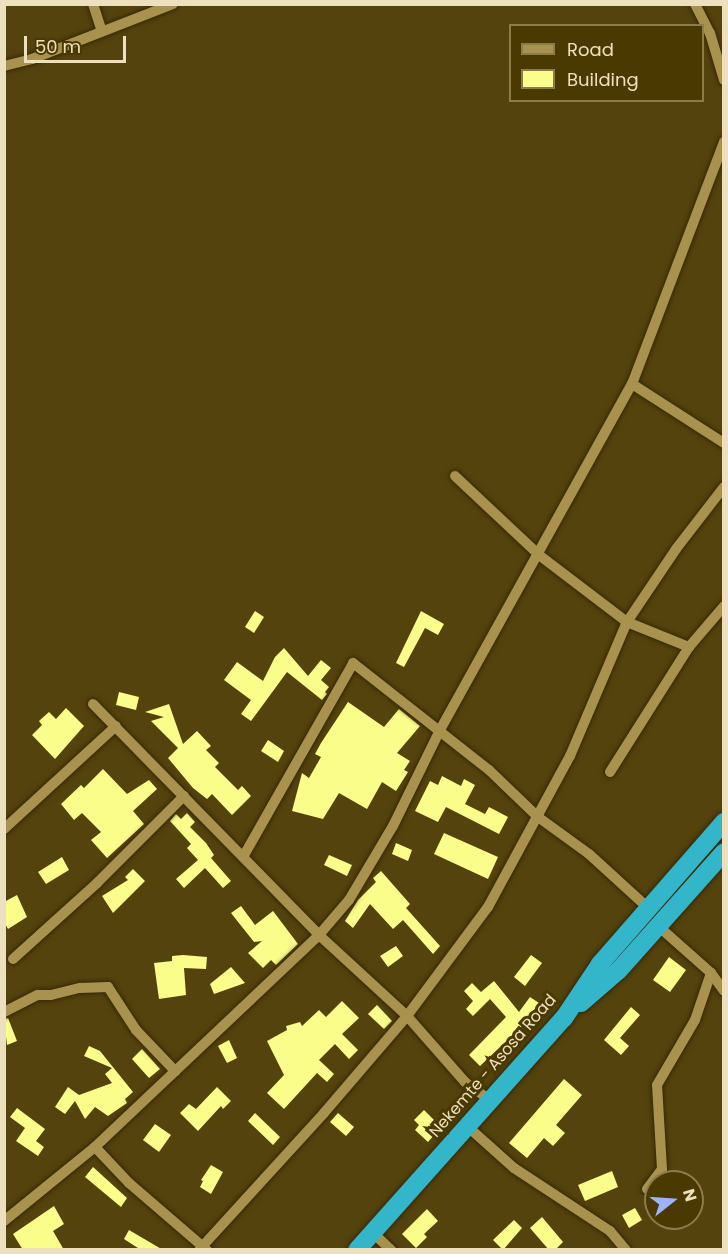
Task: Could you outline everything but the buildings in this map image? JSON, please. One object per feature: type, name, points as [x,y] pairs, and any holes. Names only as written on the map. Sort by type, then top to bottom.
[{"type":"highway","name":"Nekemte - Asosa Road","points":[[357,1250],[564,1018],[600,964],[723,822]]},
{"type":"highway","points":[[564,1018],[619,970],[723,852]]},
{"type":"street","points":[[93,4],[102,32]]},
{"type":"street","points":[[4,66],[32,59],[173,4]]},
{"type":"street","points":[[695,4],[710,33],[723,80]]},
{"type":"street","points":[[4,1221],[95,1147],[319,935],[349,900],[382,844],[440,730],[632,384],[723,142]]},
{"type":"street","points":[[632,384],[723,443]]},
{"type":"street","points":[[455,476],[539,555],[627,622],[689,647]]},
{"type":"street","points":[[95,1147],[129,1183],[203,1248],[407,1016],[488,907],[575,745],[627,622],[676,549],[723,487]]},
{"type":"street","points":[[610,772],[689,647],[723,606]]},
{"type":"street","points":[[243,857],[353,663],[489,770],[538,817],[589,854],[647,907]]},
{"type":"street","points":[[93,704],[319,935],[407,1016],[465,1082],[490,1100]]},
{"type":"street","points":[[4,829],[116,726]]},
{"type":"street","points":[[14,959],[97,883],[184,796]]},
{"type":"street","points":[[657,925],[711,973],[723,991]]},
{"type":"street","points":[[661,1170],[657,1085],[695,1020],[711,973]]},
{"type":"street","points":[[4,1012],[38,995],[51,995],[80,988],[108,987],[136,1030],[175,1071]]},
{"type":"street","points":[[467,1125],[514,1168],[610,1231],[626,1250]]},
{"type":"street","points":[[373,1233],[391,1250]]}]
